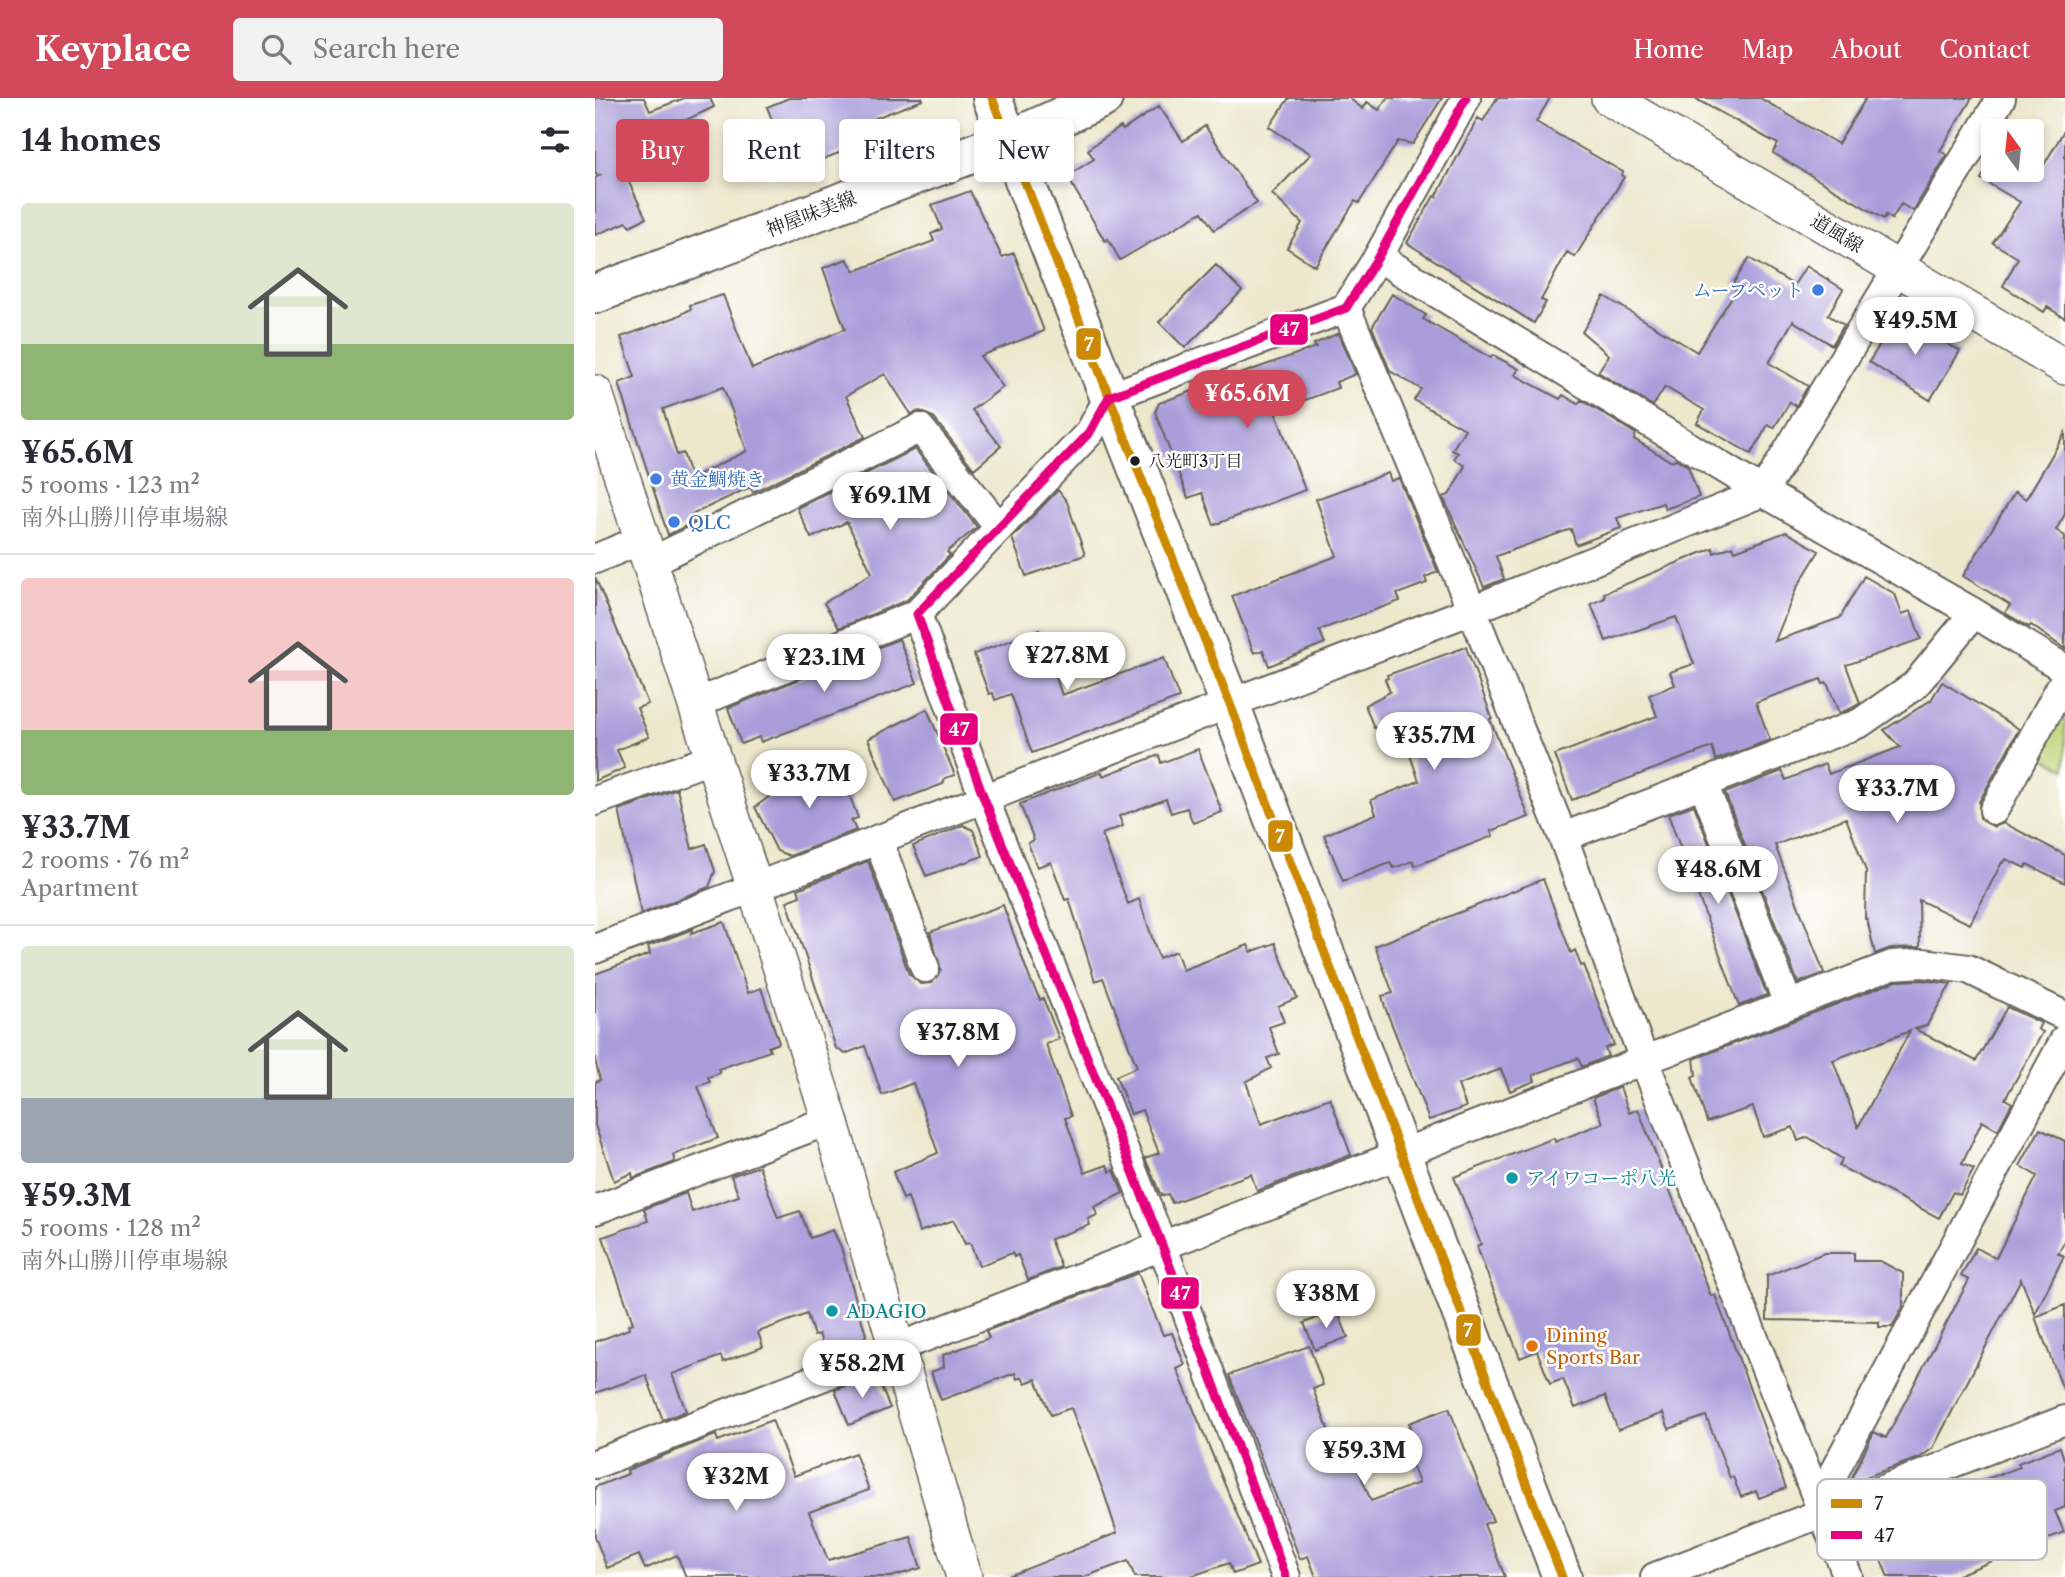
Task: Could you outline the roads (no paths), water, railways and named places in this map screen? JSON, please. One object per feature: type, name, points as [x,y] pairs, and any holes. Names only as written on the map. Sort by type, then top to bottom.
[{"type":"main road","points":[[992,98],[1000,119]]},
{"type":"main road","name":"神屋味美線","points":[[1056,119],[1103,98]]},
{"type":"main road","name":"神屋味美線","points":[[595,294],[974,153]]},
{"type":"main road","points":[[1025,182],[1230,704],[1562,1577]]},
{"type":"street","points":[[694,704],[917,614],[1090,432],[1109,397],[1346,308],[1378,257],[1466,98]]},
{"type":"street","name":"道風線","points":[[1609,98],[2065,368]]},
{"type":"street","points":[[595,949],[1472,610],[1763,492],[2001,98]]},
{"type":"street","points":[[1378,257],[1763,492],[1974,613],[2065,669]]},
{"type":"street","points":[[1346,308],[1563,837],[1644,1060],[1817,1495]]},
{"type":"street","points":[[595,393],[711,759],[830,1120],[962,1576]]},
{"type":"street","points":[[595,559],[646,551],[920,428],[998,526]]},
{"type":"street","points":[[1563,837],[1860,723],[1915,685],[1974,613]]},
{"type":"street","points":[[917,614],[985,798],[1162,1245],[1286,1577]]},
{"type":"street","points":[[1994,810],[2065,679]]},
{"type":"street","points":[[595,801],[711,759]]},
{"type":"street","points":[[1703,783],[1788,1004]]},
{"type":"street","points":[[878,839],[925,968]]},
{"type":"street","points":[[595,1464],[1892,965],[1923,963],[1968,969],[2065,1016]]},
{"type":"street","points":[[1833,1479],[1835,1470],[2065,1039]]},
{"type":"street","points":[[595,1210],[830,1120]]},
{"type":"street","points":[[1912,1479],[2065,1420]]},
{"type":"street","points":[[1655,1577],[1817,1516]]},
{"type":"street","points":[[1842,1560],[1848,1577]]},
{"type":"place","name":"ムーブペット","points":[[1818,290]]},
{"type":"place","name":"八光町3丁目","points":[[1135,461]]},
{"type":"place","name":"黄金鯛焼き","points":[[656,479]]},
{"type":"place","name":"QLC","points":[[674,522]]},
{"type":"place","name":"アイワコーポ八光","points":[[1512,1178]]},
{"type":"place","name":"ADAGIO","points":[[832,1311]]},
{"type":"place","name":"Dining Sports Bar","points":[[1532,1346]]}]
